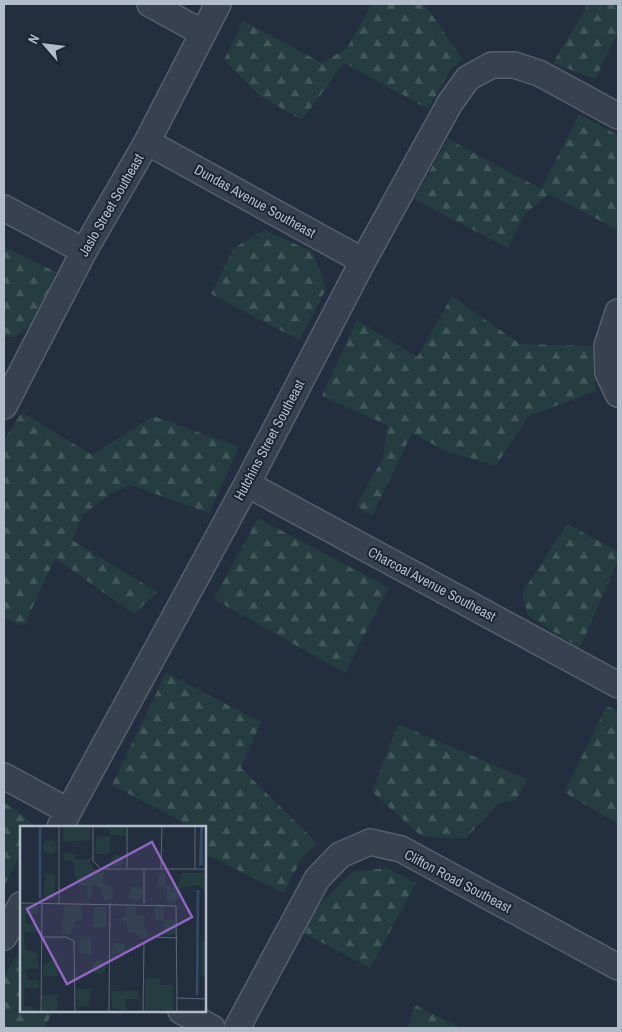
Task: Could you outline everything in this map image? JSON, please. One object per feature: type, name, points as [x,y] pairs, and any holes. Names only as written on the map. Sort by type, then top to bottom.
[{"type":"street","points":[[150,4],[203,32]]},
{"type":"street","name":"Jaslo Street Southeast","points":[[4,406],[84,251],[147,142],[218,4]]},
{"type":"street","name":"Hutchins Street Southeast","points":[[64,819],[247,484],[363,261],[450,103],[468,78],[492,65],[514,65],[538,73],[618,116]]},
{"type":"street","name":"Dundas Avenue Southeast","points":[[147,142],[363,261]]},
{"type":"street","points":[[4,208],[84,251]]},
{"type":"street","points":[[618,312],[607,346],[608,373],[618,394]]},
{"type":"street","name":"Charcoal Avenue Southeast","points":[[247,484],[618,685]]},
{"type":"street","points":[[4,776],[64,819]]},
{"type":"street","name":"Clifton Road Southeast","points":[[237,1028],[317,879],[340,855],[370,842],[402,850],[618,967]]},
{"type":"street","points":[[183,1012],[212,1028]]},
{"type":"green space","points":[[372,4],[424,4],[463,59],[451,69],[428,109],[344,63],[302,120],[260,96],[224,60],[243,21],[322,63],[347,48]]},
{"type":"green space","points":[[588,4],[618,4],[618,33],[595,79],[553,63]]},
{"type":"green space","points":[[579,114],[618,135],[618,230],[549,194],[525,214],[508,248],[414,199],[448,139],[541,189]]},
{"type":"green space","points":[[264,230],[313,252],[326,289],[299,340],[211,294],[234,248]]},
{"type":"green space","points":[[4,247],[56,272],[34,323],[15,337],[4,337]]},
{"type":"green space","points":[[452,296],[520,344],[592,346],[596,391],[529,416],[496,465],[447,452],[412,433],[372,516],[356,506],[383,458],[387,425],[322,396],[357,320],[417,357]]},
{"type":"green space","points":[[22,412],[92,455],[153,416],[239,447],[209,513],[130,485],[110,494],[83,515],[72,540],[157,592],[134,614],[55,558],[24,626],[4,618],[4,440]]},
{"type":"green space","points":[[258,518],[389,588],[345,673],[214,599]]},
{"type":"green space","points":[[567,524],[618,551],[618,560],[580,648],[528,616],[522,593]]},
{"type":"green space","points":[[166,673],[261,722],[241,768],[317,843],[302,858],[284,893],[206,854],[206,826],[190,826],[112,785]]},
{"type":"green space","points":[[607,706],[618,711],[618,824],[564,792]]},
{"type":"green space","points":[[398,724],[527,779],[516,800],[499,803],[465,839],[421,836],[372,792]]},
{"type":"green space","points":[[4,803],[15,809],[32,824],[31,826],[20,826],[20,855],[4,886]]},
{"type":"green space","points":[[386,868],[416,883],[370,968],[304,933],[317,907],[352,872]]},
{"type":"green space","points":[[18,954],[20,955],[20,1012],[52,1012],[44,1028],[4,1028],[4,975]]},
{"type":"green space","points":[[415,1005],[461,1028],[407,1028]]}]
